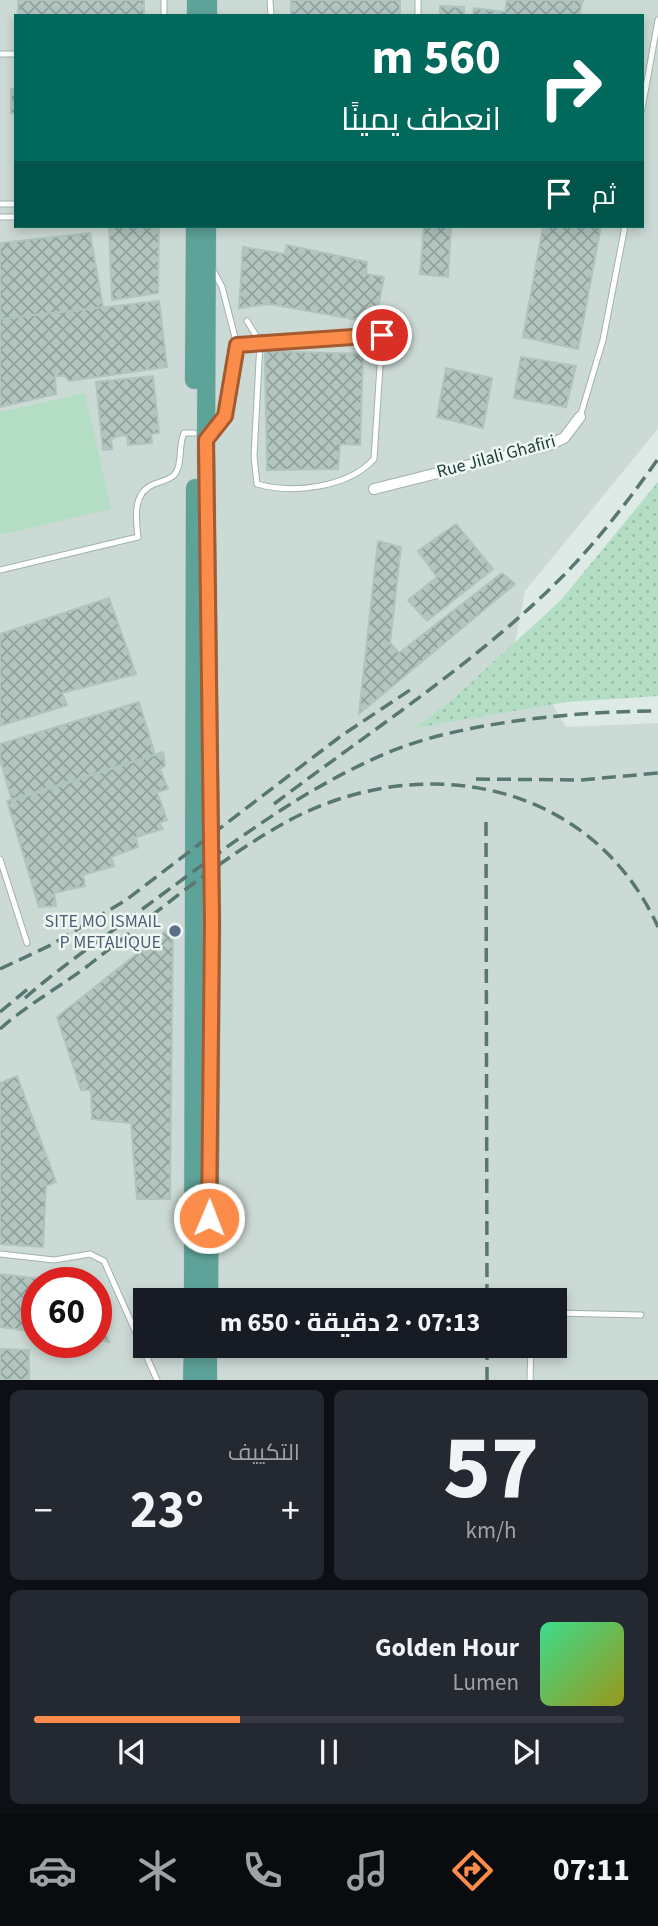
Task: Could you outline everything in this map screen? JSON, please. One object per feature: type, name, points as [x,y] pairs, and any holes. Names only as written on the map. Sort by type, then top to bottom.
[{"type":"main road","points":[[195,228],[212,923],[209,1288]]},
{"type":"main road","points":[[193,1288],[200,437],[207,228]]},
{"type":"main road","points":[[192,1380],[193,1358]]},
{"type":"main road","points":[[208,1358],[208,1380]]},
{"type":"street","name":"Rue Jilali Ghafiri","points":[[374,489],[549,445],[564,438],[580,417]]},
{"type":"lane","points":[[644,98],[658,20]]},
{"type":"lane","name":"Rue Jilali Ghafiri","points":[[580,417],[603,340],[625,228]]},
{"type":"lane","points":[[0,570],[138,537],[136,512],[139,498],[147,487],[173,477],[178,469],[184,433],[200,437],[225,416],[237,345],[222,287],[207,257]]},
{"type":"lane","points":[[237,345],[260,342],[382,335],[374,459],[364,470],[323,485],[278,490],[257,484],[254,456],[260,342],[247,321]]},
{"type":"lane","points":[[0,859],[27,943]]},
{"type":"lane","points":[[0,1254],[46,1260],[90,1254],[104,1261],[157,1380]]},
{"type":"lane","points":[[567,1313],[641,1315]]},
{"type":"lane","points":[[530,1380],[531,1358]]},
{"type":"shaded area","points":[[0,0],[658,0],[658,429],[525,591],[515,643],[566,727],[658,723],[658,1380],[0,1380]]},
{"type":"green space","points":[[85,393],[111,509],[0,535],[0,412]]},
{"type":"green space","points":[[658,482],[658,696],[567,702],[415,728],[451,701],[561,600]]},
{"type":"building","points":[[18,0],[144,0],[144,14],[18,14]]},
{"type":"building","points":[[291,0],[400,0],[400,14],[291,14]]},
{"type":"building","points":[[507,0],[583,0],[580,14],[473,14],[474,8],[505,12]]},
{"type":"building","points":[[440,6],[464,7],[464,14],[440,14]]},
{"type":"building","points":[[11,89],[14,89],[14,113],[11,113]]},
{"type":"building","points":[[109,228],[159,228],[158,293],[112,300]]},
{"type":"building","points":[[424,228],[451,228],[448,277],[420,274]]},
{"type":"building","points":[[543,228],[601,228],[578,349],[523,337]]},
{"type":"building","points":[[90,233],[103,307],[0,319],[0,243]]},
{"type":"building","points":[[287,245],[367,262],[366,274],[384,277],[375,323],[270,304],[239,308],[243,247],[285,254]]},
{"type":"building","points":[[159,301],[167,367],[69,381],[65,376],[55,376],[56,394],[0,407],[0,319]]},
{"type":"building","points":[[265,351],[363,354],[360,445],[340,444],[338,469],[267,470]]},
{"type":"building","points":[[521,357],[576,366],[566,407],[514,398]]},
{"type":"building","points":[[446,368],[492,378],[483,428],[437,417]]},
{"type":"building","points":[[153,376],[159,433],[151,434],[152,443],[128,445],[127,435],[118,436],[111,439],[112,449],[103,450],[96,382]]},
{"type":"building","points":[[456,524],[493,569],[427,621],[408,600],[437,577],[418,551]]},
{"type":"building","points":[[378,541],[401,547],[390,643],[399,653],[502,573],[515,584],[359,714]]},
{"type":"building","points":[[109,598],[136,674],[62,693],[67,705],[0,726],[0,634]]},
{"type":"building","points":[[139,702],[155,755],[12,801],[0,759],[0,744]]},
{"type":"building","points":[[163,752],[165,766],[160,769],[168,789],[157,792],[167,820],[159,823],[163,829],[136,837],[138,847],[111,857],[114,866],[83,875],[85,886],[54,893],[56,906],[39,907],[7,801]]},
{"type":"building","points":[[173,925],[170,1199],[137,1199],[131,1123],[92,1119],[91,1090],[81,1090],[57,1017]]},
{"type":"building","points":[[17,1076],[56,1182],[46,1186],[43,1247],[0,1244],[0,1083]]},
{"type":"building","points":[[0,1274],[21,1276],[21,1330],[0,1327]]},
{"type":"building","points":[[0,1349],[21,1350],[21,1358],[29,1358],[29,1380],[0,1380]]},
{"type":"railway","points":[[274,804],[458,668],[527,610],[587,551],[658,459]]},
{"type":"railway","points":[[0,969],[51,945],[126,900],[341,736],[410,690]]},
{"type":"railway","points":[[25,998],[74,958],[214,856],[269,818],[356,767],[416,742],[484,726],[557,716],[658,711]]},
{"type":"railway","points":[[476,779],[580,780],[658,773]]},
{"type":"railway","points":[[0,1029],[83,970],[213,869],[262,836],[288,821],[340,799],[393,787],[447,784],[499,792],[547,810],[591,839],[629,878],[658,927]]},
{"type":"railway","points":[[486,822],[487,1288]]},
{"type":"railway","points":[[0,1012],[30,987]]},
{"type":"railway","points":[[487,1358],[487,1380]]},
{"type":"place","name":"SITE MO ISMAIL P METALIQUE","points":[[175,931]]},
{"type":"route","points":[[209,1218],[212,923],[206,440],[215,433],[225,416],[237,345],[382,335]]}]
